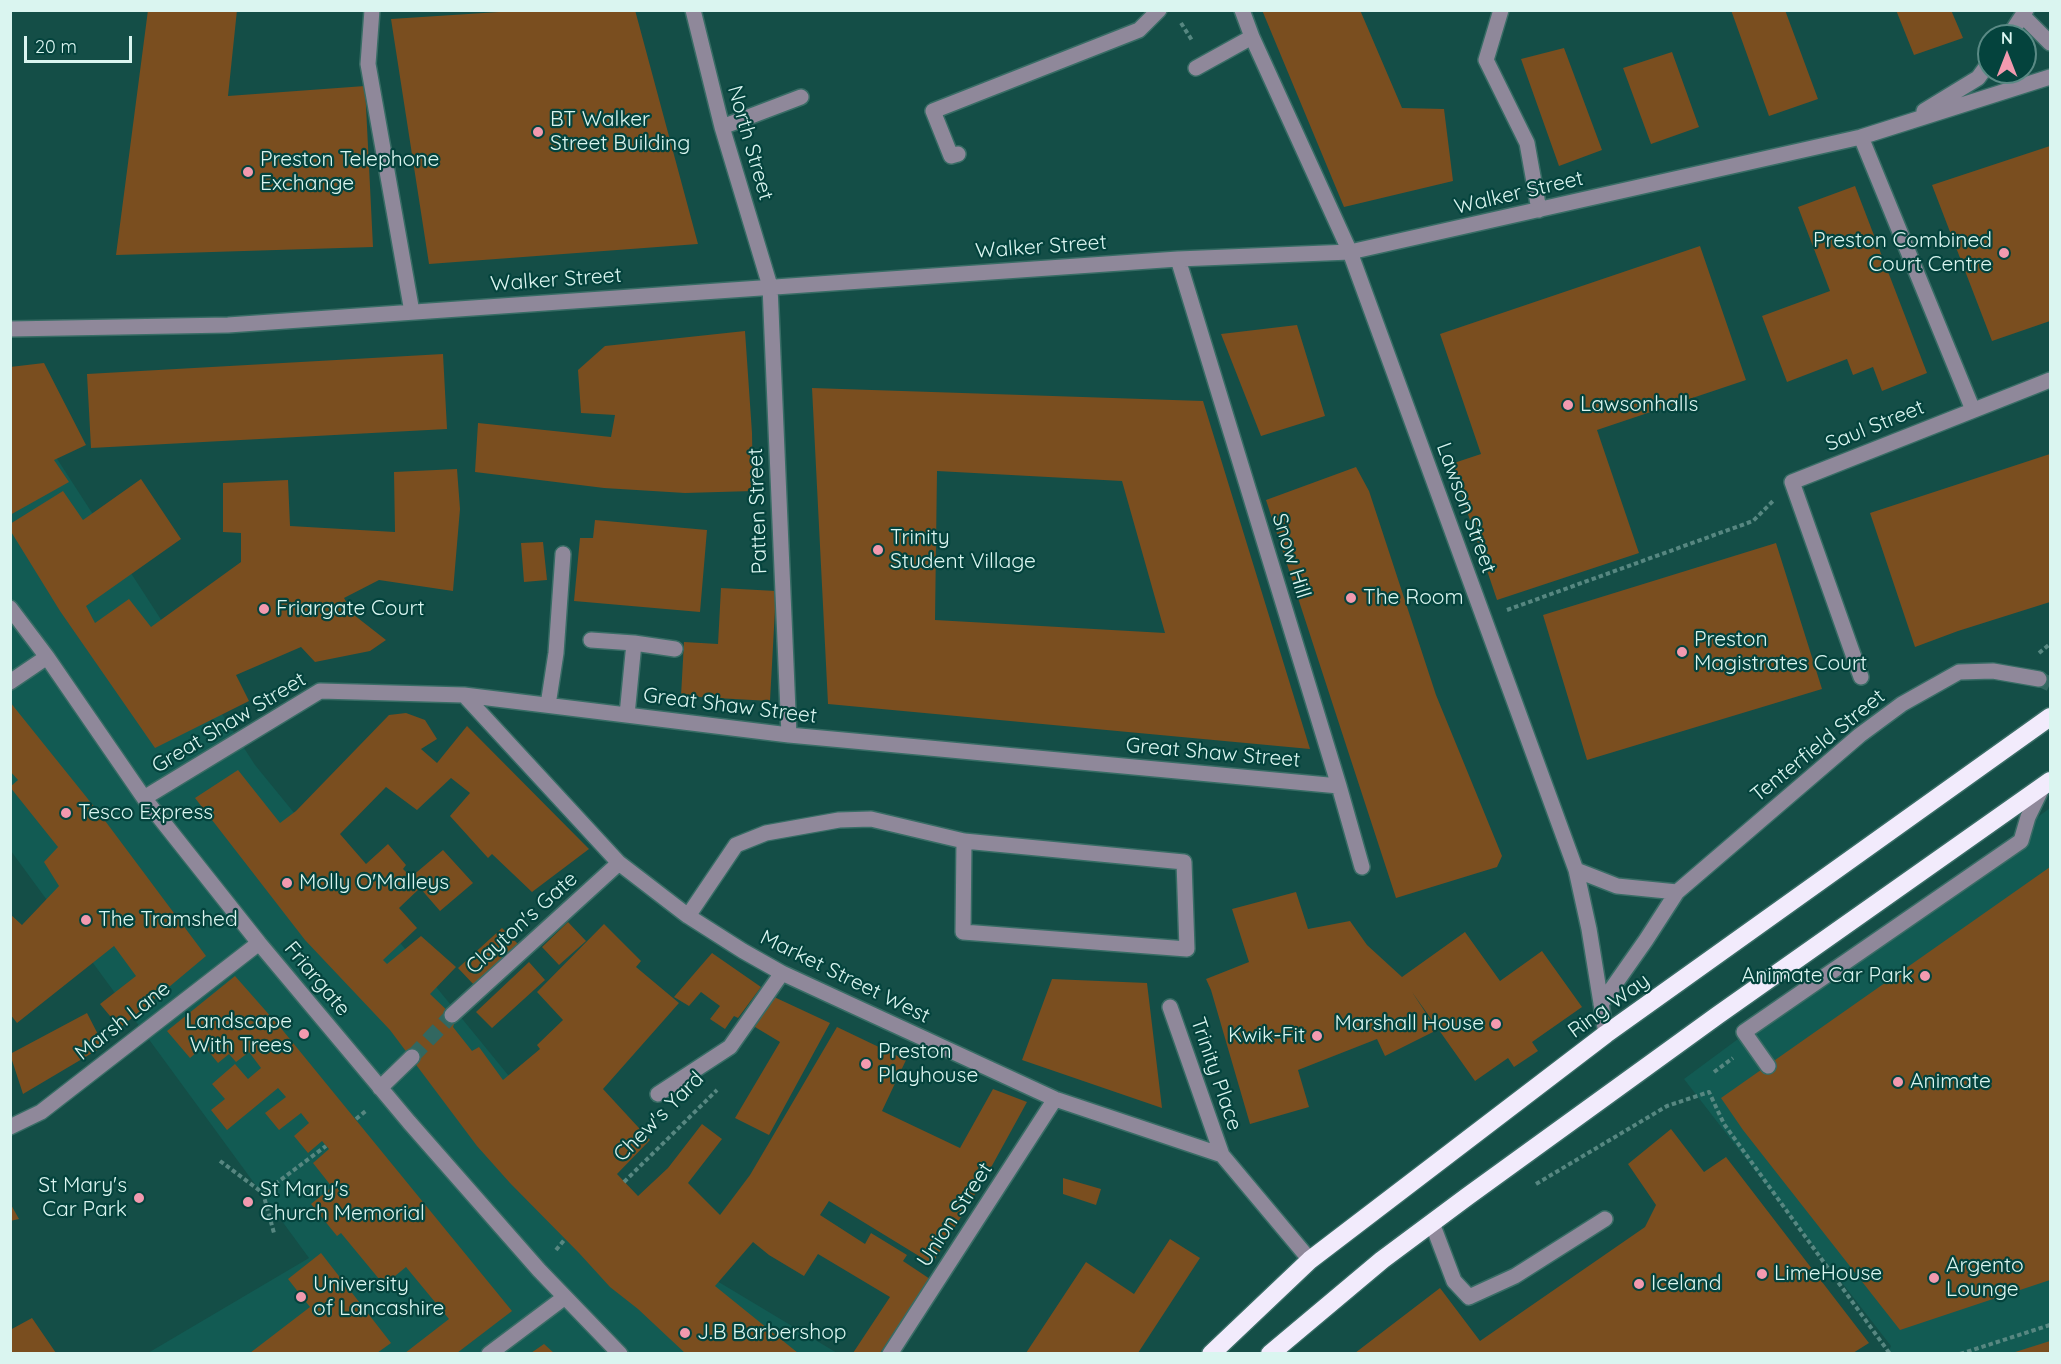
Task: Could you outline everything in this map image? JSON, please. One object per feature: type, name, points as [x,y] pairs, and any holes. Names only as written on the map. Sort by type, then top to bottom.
[{"type":"highway","name":"Ring Way","points":[[1211,1353],[1310,1260],[1606,1034],[2050,717]]},
{"type":"highway","points":[[1272,1353],[1382,1260],[1432,1223],[1718,1015],[2047,783]]},
{"type":"street","points":[[372,10],[368,64],[412,312]]},
{"type":"street","name":"North Street","points":[[693,10],[722,127],[770,286]]},
{"type":"street","points":[[958,154],[951,156],[933,111],[1139,30],[1159,10]]},
{"type":"street","name":"Lawson Street","points":[[1242,10],[1252,37],[1350,252],[1576,870],[1589,929],[1606,1034]]},
{"type":"street","points":[[1501,10],[1486,60],[1527,143],[1539,210]]},
{"type":"street","points":[[2025,13],[2050,43]]},
{"type":"street","points":[[1196,68],[1252,37]]},
{"type":"street","name":"Walker Street","points":[[12,328],[228,325],[1178,259],[1350,252],[1861,137],[2050,77]]},
{"type":"street","points":[[1904,123],[1977,79]]},
{"type":"street","points":[[722,127],[801,97]]},
{"type":"street","points":[[1861,137],[1973,410]]},
{"type":"street","name":"Snow Hill","points":[[1178,259],[1362,867]]},
{"type":"street","name":"Patten Street","points":[[770,286],[789,735]]},
{"type":"street","name":"Saul Street","points":[[1792,482],[2050,380]]},
{"type":"street","points":[[1792,482],[1861,676]]},
{"type":"street","points":[[548,705],[555,653],[563,554]]},
{"type":"street","name":"Friargate","points":[[10,608],[47,657],[144,798],[259,943],[380,1088],[539,1270],[620,1353]]},
{"type":"street","points":[[591,640],[675,649]]},
{"type":"street","points":[[627,715],[634,643]]},
{"type":"street","points":[[10,682],[47,657]]},
{"type":"street","name":"Tenterfield Street","points":[[1601,1004],[1677,892],[1860,735],[1902,704],[1959,672],[1993,671],[2039,679]]},
{"type":"street","name":"Great Shaw Street","points":[[144,798],[320,691],[464,694],[789,735],[1339,786]]},
{"type":"street","name":"Market Street West","points":[[464,694],[619,863],[688,916],[743,951],[782,973],[1055,1099],[1222,1155]]},
{"type":"street","points":[[1768,1065],[1744,1032],[2021,841],[2028,817],[2047,783]]},
{"type":"street","points":[[688,916],[736,845],[766,833],[838,820],[871,819],[964,841],[1184,862],[1187,949],[963,932],[964,841]]},
{"type":"street","name":"Clayton's Gate","points":[[452,1015],[619,863]]},
{"type":"street","points":[[1576,870],[1617,886],[1677,892]]},
{"type":"street","name":"Marsh Lane","points":[[10,1127],[41,1112],[259,943]]},
{"type":"street","name":"Chew's Yard","points":[[658,1094],[729,1047],[782,973]]},
{"type":"street","name":"Trinity Place","points":[[1170,1007],[1222,1155]]},
{"type":"street","points":[[380,1088],[412,1057]]},
{"type":"street","name":"Union Street","points":[[890,1353],[1055,1099]]},
{"type":"street","points":[[1222,1155],[1310,1260]]},
{"type":"street","points":[[1432,1223],[1454,1281],[1468,1297],[1515,1276],[1605,1219]]},
{"type":"street","points":[[489,1353],[565,1297]]},
{"type":"path","points":[[1177,19],[1185,27],[1196,47],[1220,54]]},
{"type":"path","points":[[1522,605],[1753,521],[1792,482]]},
{"type":"path","points":[[2039,653],[2050,644]]},
{"type":"path","name":"Chew's Yard","points":[[624,1182],[723,1083],[729,1047]]},
{"type":"path","points":[[1534,1185],[1667,1106],[1709,1092],[1724,1124],[1890,1353]]},
{"type":"path","points":[[262,1192],[326,1146]]},
{"type":"path","points":[[220,1161],[262,1192],[274,1233]]},
{"type":"path","points":[[1960,1353],[2050,1325]]},
{"type":"shaded area","points":[[10,386],[255,765],[637,1233],[837,1353],[148,1353],[309,1258],[11,851]]},
{"type":"shaded area","name":"Animate","points":[[2050,808],[2050,1353],[1888,1353],[1891,1346],[1684,1079]]},
{"type":"building","name":"Preston Telephone Exchange","points":[[148,10],[237,10],[228,96],[365,86],[373,247],[116,255]]},
{"type":"building","name":"BT Walker Street Building","points":[[499,10],[635,10],[698,244],[429,264],[391,19],[499,12]]},
{"type":"building","points":[[1262,10],[1360,10],[1402,108],[1444,109],[1453,181],[1344,207]]},
{"type":"building","points":[[1731,10],[1785,10],[1818,99],[1769,116]]},
{"type":"building","points":[[1896,10],[1951,10],[1963,38],[1914,55]]},
{"type":"building","points":[[1564,48],[1602,150],[1559,166],[1521,59]]},
{"type":"building","points":[[1672,52],[1699,127],[1651,144],[1623,68]]},
{"type":"building","name":"Preston Combined Court Centre","points":[[2050,146],[2050,321],[1992,341],[1932,185]]},
{"type":"building","points":[[1855,186],[1927,373],[1882,391],[1873,367],[1853,375],[1847,359],[1787,382],[1762,316],[1830,291],[1798,207]]},
{"type":"building","name":"Lawsonhalls","points":[[1700,246],[1746,380],[1597,430],[1639,553],[1497,600],[1451,464],[1481,454],[1440,334]]},
{"type":"building","points":[[1297,325],[1325,416],[1261,436],[1221,334]]},
{"type":"building","points":[[745,331],[752,433],[753,491],[685,493],[604,488],[475,472],[478,423],[611,437],[615,415],[581,413],[578,370],[605,346]]},
{"type":"building","points":[[443,354],[447,429],[91,448],[87,374]]},
{"type":"building","points":[[44,363],[86,445],[54,460],[69,482],[10,515],[10,367]]},
{"type":"building","name":"Trinity Student Village","points":[[812,388],[1203,401],[1310,749],[828,704]],"holes":[[[937,471],[1122,481],[1165,633],[935,620]]]},
{"type":"building","points":[[2050,454],[2050,602],[1915,647],[1870,513]]},
{"type":"building","name":"The Room","points":[[1356,467],[1369,491],[1436,695],[1502,856],[1497,867],[1396,898],[1266,500]]},
{"type":"building","name":"Friargate Court","points":[[457,469],[460,509],[453,591],[379,580],[344,598],[354,615],[386,640],[370,651],[315,662],[301,647],[236,675],[249,701],[155,748],[60,611],[10,530],[10,524],[63,491],[83,520],[141,479],[181,539],[86,606],[95,623],[129,599],[151,627],[241,562],[241,533],[223,532],[223,483],[288,480],[290,526],[395,532],[394,472]]},
{"type":"building","points":[[595,520],[707,530],[700,612],[574,601],[580,538],[593,538]]},
{"type":"building","points":[[543,542],[547,580],[524,582],[521,543]]},
{"type":"building","name":"Preston Magistrates Court","points":[[1776,543],[1822,689],[1587,760],[1543,615]]},
{"type":"building","points":[[721,588],[776,591],[770,701],[681,696],[684,642],[718,644]]},
{"type":"building","points":[[10,702],[100,814],[206,956],[120,1028],[100,1004],[136,976],[114,946],[17,1023],[10,1014],[10,914],[22,925],[59,886],[44,862],[58,847],[10,787],[18,780],[10,771]]},
{"type":"building","points":[[406,713],[425,720],[437,739],[421,749],[437,763],[467,726],[589,849],[532,892],[492,854],[488,858],[450,816],[470,793],[451,778],[417,810],[386,787],[340,834],[366,864],[388,844],[406,865],[403,869],[411,877],[443,850],[473,883],[440,911],[420,888],[399,908],[417,928],[383,960],[387,964],[421,936],[456,967],[430,994],[456,1019],[453,1027],[472,1051],[479,1047],[503,1080],[540,1049],[537,1045],[563,1020],[537,992],[604,924],[641,961],[636,967],[679,1003],[603,1089],[650,1140],[617,1174],[638,1196],[668,1168],[702,1124],[722,1139],[688,1183],[720,1215],[750,1175],[837,1027],[906,1060],[882,1111],[960,1148],[993,1089],[1027,1102],[988,1173],[932,1264],[829,1201],[820,1215],[865,1244],[871,1233],[907,1255],[903,1261],[930,1279],[880,1353],[853,1353],[890,1297],[818,1254],[804,1276],[769,1255],[753,1242],[715,1286],[798,1353],[685,1353],[638,1309],[610,1287],[477,1146],[390,1030],[305,940],[195,798],[238,770],[280,823],[296,811],[389,715]]},
{"type":"building","name":"Animate","points":[[2050,867],[2050,1280],[1900,1330],[1743,1130],[1721,1098]]},
{"type":"building","points":[[1296,892],[1308,929],[1350,921],[1367,945],[1402,977],[1465,932],[1500,981],[1542,951],[1582,1007],[1532,1042],[1538,1051],[1514,1067],[1508,1058],[1475,1081],[1412,992],[1437,1030],[1385,1056],[1377,1039],[1298,1070],[1309,1107],[1250,1124],[1206,979],[1249,962],[1232,909]]},
{"type":"building","points":[[568,922],[586,941],[559,965],[542,947]]},
{"type":"building","points":[[502,928],[519,945],[475,986],[458,968]]},
{"type":"building","points":[[712,953],[761,987],[738,1018],[734,1016],[725,1029],[710,1019],[720,1006],[701,992],[689,1006],[674,997]]},
{"type":"building","points":[[529,962],[545,980],[492,1028],[476,1012]]},
{"type":"building","points":[[235,976],[280,1027],[512,1311],[457,1353],[405,1353],[449,1319],[406,1267],[384,1285],[341,1233],[337,1236],[311,1204],[332,1187],[313,1163],[329,1149],[322,1141],[308,1153],[294,1136],[309,1123],[301,1113],[279,1130],[265,1113],[286,1097],[278,1088],[227,1130],[211,1110],[225,1099],[212,1084],[235,1064],[248,1079],[261,1068],[249,1052],[236,1062],[229,1054],[218,1063],[204,1046],[190,1058],[167,1031]]},
{"type":"building","points":[[1052,979],[1147,983],[1162,1108],[1022,1060]]},
{"type":"building","points":[[772,996],[830,1023],[769,1135],[735,1118],[780,1042],[750,1024]]},
{"type":"building","points":[[87,1013],[104,1046],[23,1094],[10,1054]]},
{"type":"building","points":[[1671,1129],[1704,1172],[1726,1157],[1869,1343],[1853,1353],[1355,1353],[1440,1288],[1480,1341],[1645,1227],[1656,1205],[1628,1164]]},
{"type":"building","points":[[1063,1178],[1101,1189],[1096,1205],[1063,1194]]},
{"type":"building","points":[[10,1203],[19,1219],[10,1221]]},
{"type":"building","points":[[1170,1239],[1200,1258],[1138,1353],[1026,1353],[1086,1262],[1134,1294]]},
{"type":"building","points":[[321,1253],[391,1343],[377,1353],[250,1353],[310,1307],[288,1279]]},
{"type":"building","points":[[32,1318],[56,1353],[10,1353],[10,1330]]},
{"type":"building","points":[[2050,1341],[2050,1353],[2012,1353]]},
{"type":"building","points":[[544,1344],[554,1353],[531,1353]]},
{"type":"tunnel","points":[[2039,679],[2050,684]]},
{"type":"tunnel","points":[[412,1057],[452,1015]]},
{"type":"place","name":"BT Walker Street Building","points":[[538,132]]},
{"type":"place","name":"Preston Telephone Exchange","points":[[248,172]]},
{"type":"place","name":"Preston Combined Court Centre","points":[[2004,253]]},
{"type":"place","name":"Lawsonhalls","points":[[1568,405]]},
{"type":"place","name":"Trinity Student Village","points":[[878,550]]},
{"type":"place","name":"The Room","points":[[1351,598]]},
{"type":"place","name":"Friargate Court","points":[[264,609]]},
{"type":"place","name":"Preston Magistrates Court","points":[[1682,652]]},
{"type":"place","name":"Tesco Express","points":[[66,813]]},
{"type":"place","name":"Molly O'Malleys","points":[[287,883]]},
{"type":"place","name":"The Tramshed","points":[[86,920]]},
{"type":"place","name":"Animate Car Park","points":[[1925,976]]},
{"type":"place","name":"Marshall House","points":[[1496,1024]]},
{"type":"place","name":"Landscape With Trees","points":[[304,1034]]},
{"type":"place","name":"Kwik-Fit","points":[[1317,1036]]},
{"type":"place","name":"Preston Playhouse","points":[[866,1064]]},
{"type":"place","name":"Animate","points":[[1898,1082]]},
{"type":"place","name":"St Mary's Car Park","points":[[139,1198]]},
{"type":"place","name":"St Mary's Church Memorial","points":[[248,1202]]},
{"type":"place","name":"LimeHouse","points":[[1762,1274]]},
{"type":"place","name":"Argento Lounge","points":[[1934,1278]]},
{"type":"place","name":"Iceland","points":[[1639,1284]]},
{"type":"place","name":"University of Lancashire","points":[[301,1297]]},
{"type":"place","name":"J.B Barbershop","points":[[685,1333]]}]
